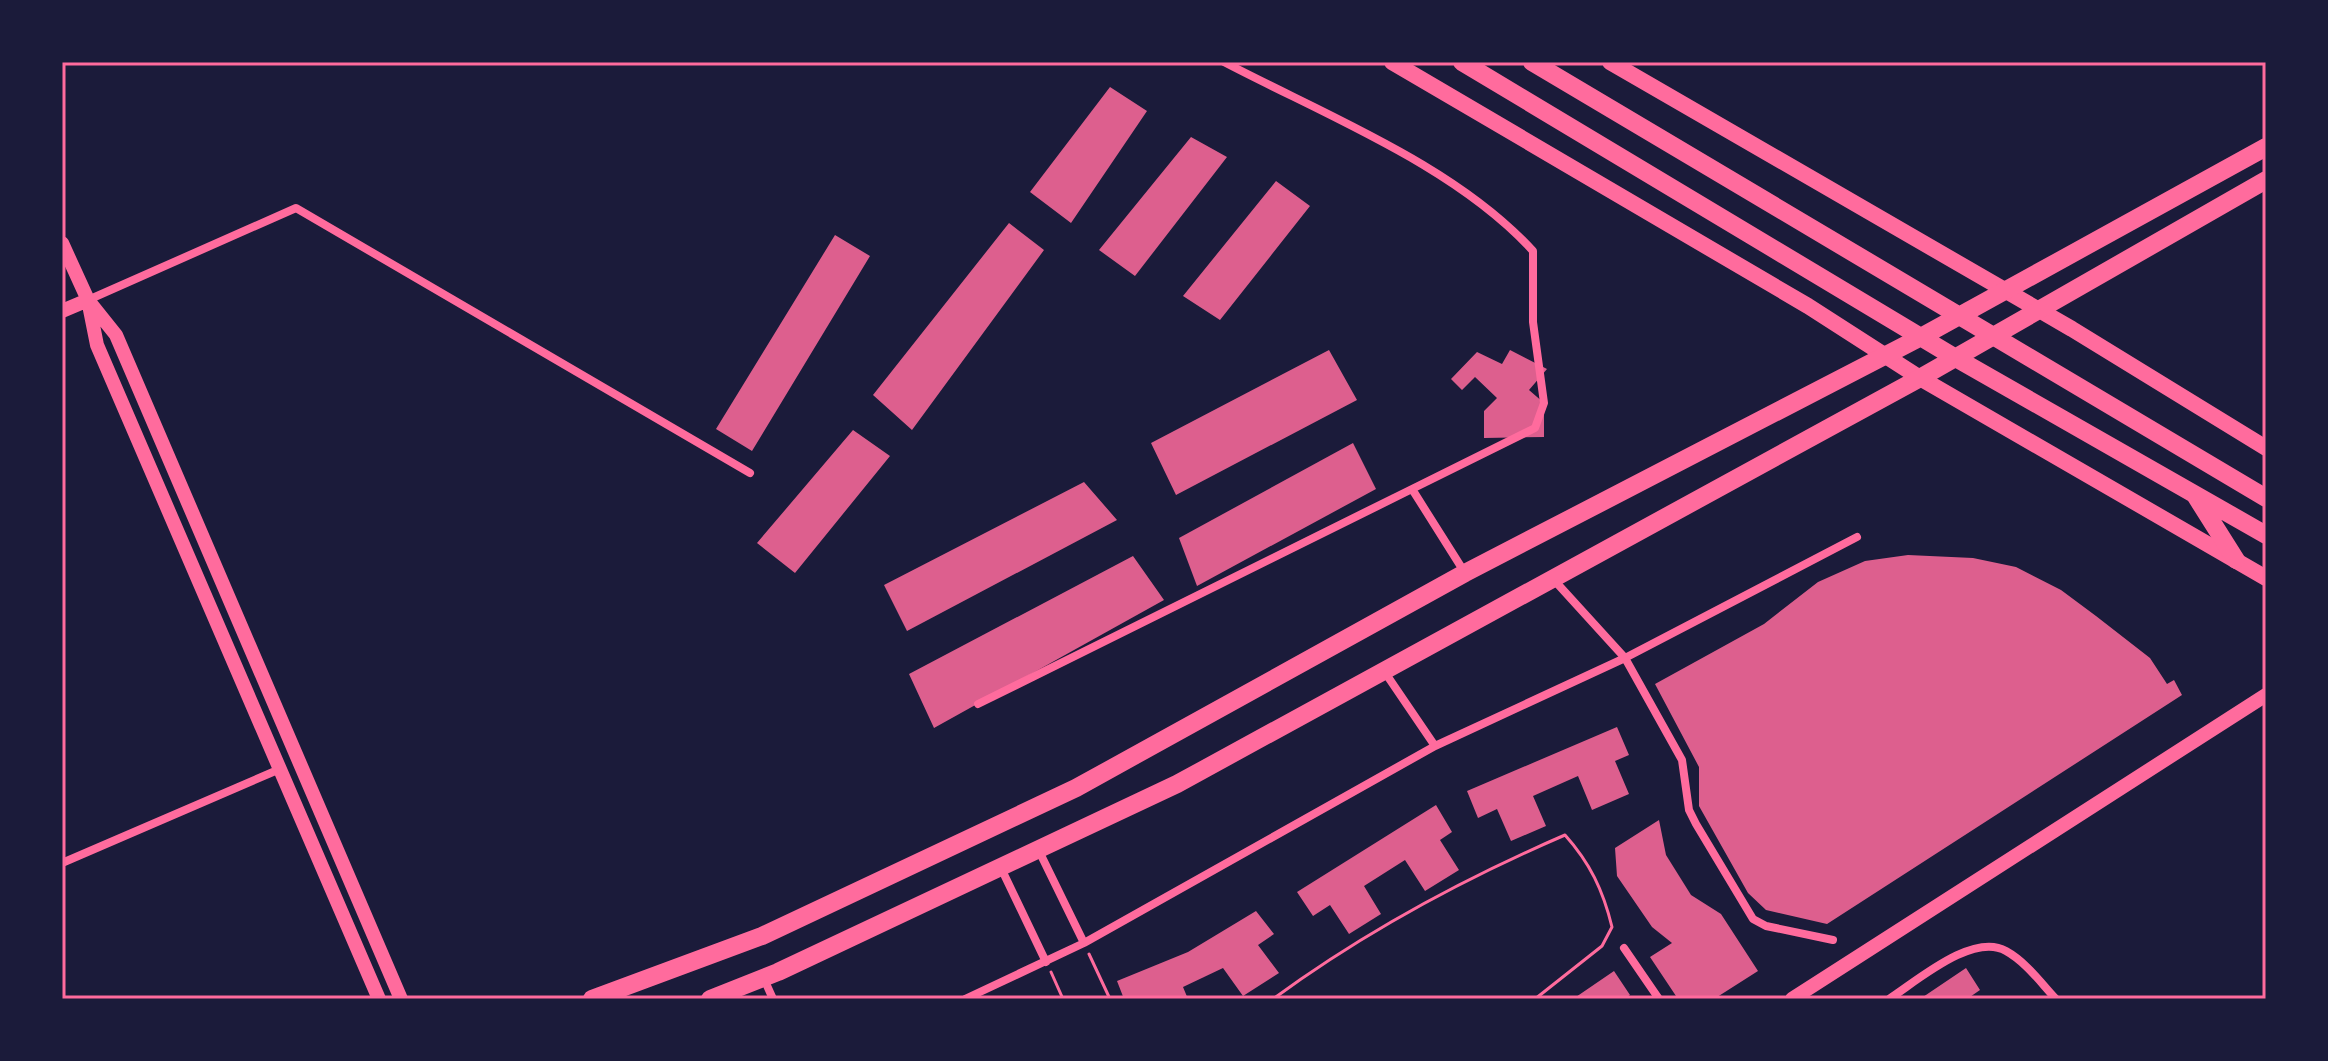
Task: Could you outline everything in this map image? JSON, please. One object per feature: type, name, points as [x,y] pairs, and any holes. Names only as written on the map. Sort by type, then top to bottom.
[{"type":"main road","points":[[1392,62],[1794,298],[1920,378],[2266,578]]},
{"type":"main road","points":[[1462,62],[1954,357],[2266,535]]},
{"type":"main road","points":[[1532,62],[2266,498]]},
{"type":"main road","points":[[1610,62],[2038,310],[2266,448]]},
{"type":"main road","points":[[592,999],[762,936],[1076,788],[1465,573],[1921,337],[2266,147]]},
{"type":"main road","points":[[710,999],[763,978],[1177,784],[1920,378],[2266,180]]},
{"type":"main road","points":[[2193,493],[2236,560]]},
{"type":"street","points":[[978,704],[1535,428],[1544,403],[1533,322],[1533,251],[1508,223],[1443,179],[1224,62]]},
{"type":"street","points":[[62,311],[296,208],[750,473]]},
{"type":"street","points":[[62,243],[88,300],[97,345],[379,999]]},
{"type":"street","points":[[88,300],[116,335],[401,999]]},
{"type":"street","points":[[1412,489],[1465,573]]},
{"type":"street","points":[[965,999],[1084,943],[1435,746],[1625,658],[1857,537]]},
{"type":"street","points":[[1553,579],[1625,658],[1682,760],[1689,810],[1748,912],[1766,926],[1833,940]]},
{"type":"street","points":[[1384,671],[1435,746]]},
{"type":"street","points":[[1792,999],[2266,695]]},
{"type":"street","points":[[1809,999],[2266,706]]},
{"type":"street","points":[[62,863],[280,769]]},
{"type":"street","points":[[1038,849],[1084,943]]},
{"type":"street","points":[[1001,867],[1046,962]]},
{"type":"street","points":[[1889,999],[1959,953],[1990,946],[2003,948],[2016,957],[2056,999]]},
{"type":"street","points":[[1624,948],[1659,999]]},
{"type":"street","points":[[763,978],[773,999]]},
{"type":"path","points":[[1273,999],[1352,945],[1473,878],[1565,835],[1589,863],[1612,927],[1602,946],[1535,999]]},
{"type":"path","points":[[1084,943],[1110,999]]},
{"type":"path","points":[[1046,962],[1063,999]]},
{"type":"building","points":[[1110,87],[1147,111],[1071,223],[1030,192]]},
{"type":"building","points":[[1191,137],[1227,157],[1135,276],[1099,250]]},
{"type":"building","points":[[1276,181],[1310,206],[1220,320],[1183,296]]},
{"type":"building","points":[[1009,223],[1044,250],[912,430],[873,395]]},
{"type":"building","points":[[835,235],[870,256],[752,451],[716,429]]},
{"type":"building","points":[[1329,350],[1357,400],[1176,495],[1151,443]]},
{"type":"building","points":[[1510,350],[1547,369],[1529,390],[1544,403],[1544,437],[1484,438],[1484,411],[1497,398],[1475,377],[1462,390],[1451,379],[1477,352],[1502,364]]},
{"type":"building","points":[[853,430],[890,456],[795,573],[757,543]]},
{"type":"building","points":[[1353,443],[1376,489],[1197,586],[1179,538]]},
{"type":"building","points":[[1084,482],[1117,520],[907,631],[884,585]]},
{"type":"building","points":[[1908,555],[1973,558],[2016,567],[2061,590],[2096,616],[2150,658],[2167,684],[2174,680],[2182,695],[1827,924],[1766,910],[1748,893],[1699,806],[1699,767],[1655,684],[1764,624],[1818,582],[1865,561]]},
{"type":"building","points":[[1133,556],[1164,600],[934,728],[909,674]]},
{"type":"building","points":[[1617,727],[1629,755],[1615,761],[1629,794],[1592,810],[1578,776],[1533,796],[1546,826],[1511,841],[1497,809],[1478,818],[1467,791]]},
{"type":"building","points":[[1436,805],[1452,832],[1440,840],[1459,870],[1425,891],[1405,860],[1364,886],[1381,914],[1349,934],[1330,905],[1313,916],[1297,892]]},
{"type":"building","points":[[1659,820],[1666,855],[1691,895],[1721,914],[1758,971],[1714,999],[1678,999],[1650,957],[1672,943],[1652,927],[1617,876],[1615,848]]},
{"type":"building","points":[[1256,911],[1274,934],[1258,945],[1279,973],[1243,996],[1223,968],[1183,987],[1188,999],[1124,999],[1117,981],[1188,952]]},
{"type":"building","points":[[1966,968],[1980,990],[1967,999],[1920,999]]},
{"type":"building","points":[[1614,971],[1630,995],[1624,999],[1573,999]]}]
